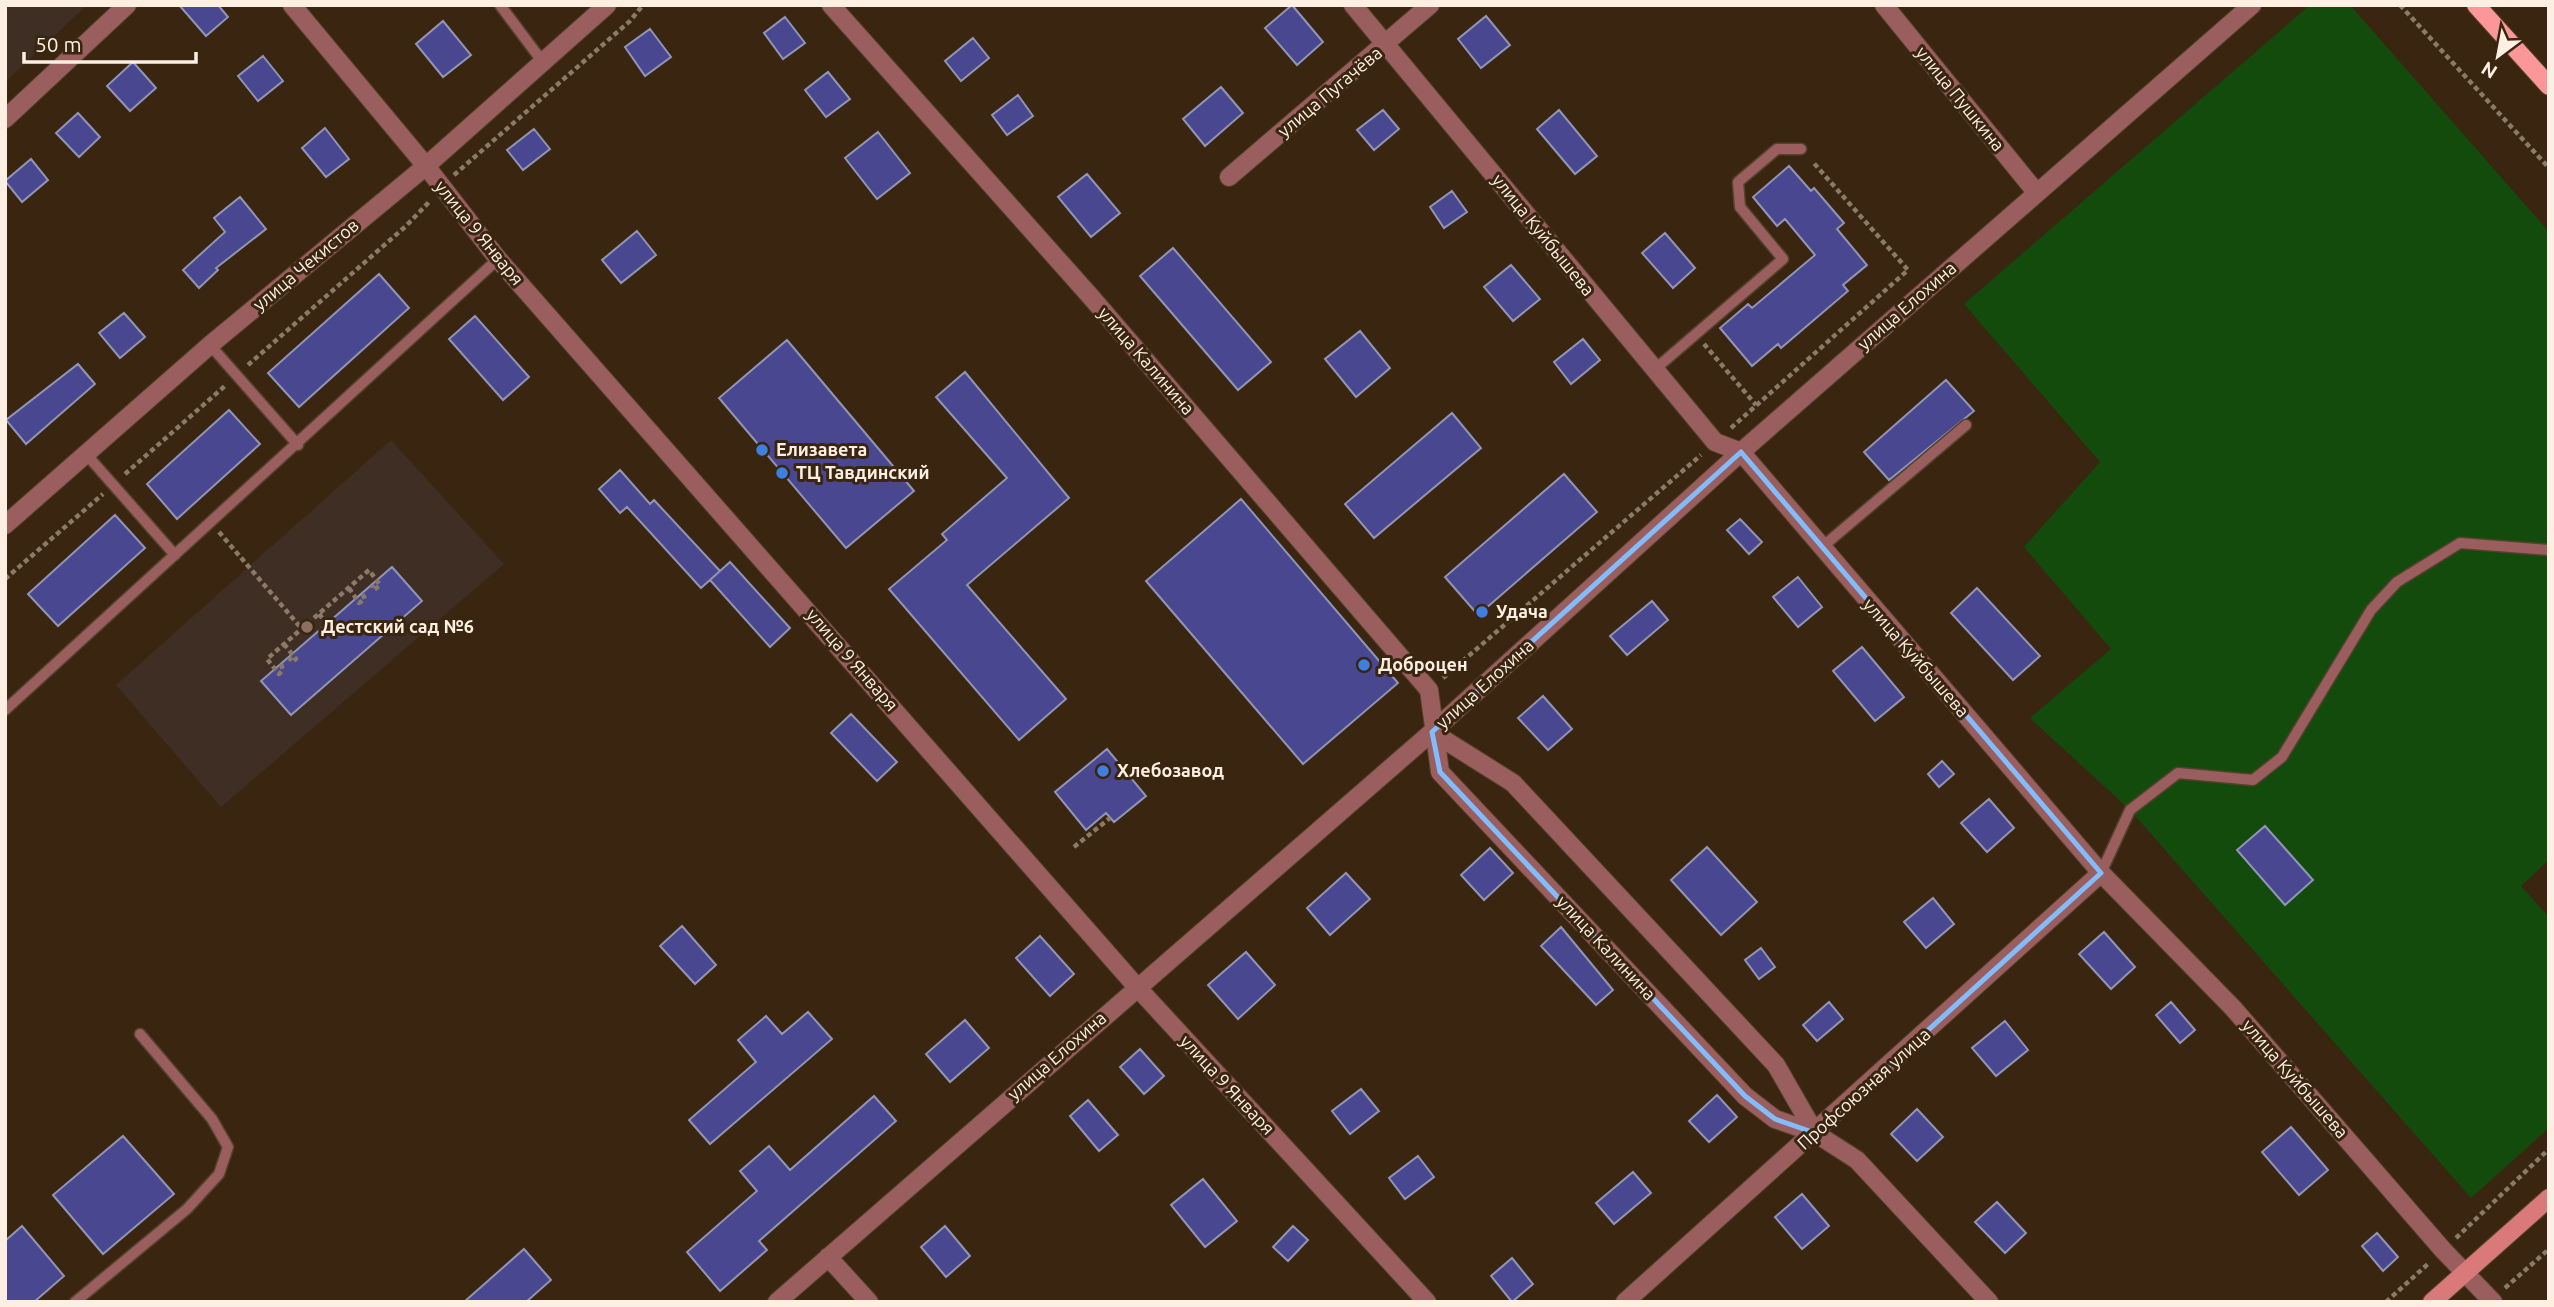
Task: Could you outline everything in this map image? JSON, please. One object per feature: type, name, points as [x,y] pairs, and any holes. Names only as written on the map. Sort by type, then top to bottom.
[{"type":"main road","points":[[2476,5],[2549,86]]},
{"type":"street","points":[[5,118],[127,5]]},
{"type":"street","name":"улица 9 Января","points":[[292,5],[426,166],[498,259],[1136,986],[1427,1302]]},
{"type":"street","name":"улица Чекистов","points":[[5,525],[210,345],[426,166],[607,5]]},
{"type":"street","name":"улица Калинина","points":[[831,5],[1091,297],[1429,690],[1432,732],[1440,772],[1736,1086],[1775,1119],[1815,1133],[1857,1160],[1989,1302]]},
{"type":"street","name":"улица Куйбышева","points":[[1353,5],[1715,442],[1741,452],[2101,873],[2233,1008],[2443,1250],[2492,1301]]},
{"type":"street","name":"улица Пугачёва","points":[[1229,177],[1430,5]]},
{"type":"street","name":"улица Пушкина","points":[[1884,5],[2036,192]]},
{"type":"street","name":"улица Елохина","points":[[777,1302],[1136,986],[1432,732],[1741,452],[2252,5]]},
{"type":"street","name":"улица Калинина","points":[[1432,732],[1513,783],[1776,1065],[1815,1133]]},
{"type":"street","name":"Профсоюзная улица","points":[[1625,1302],[2101,873]]},
{"type":"street","points":[[2432,1302],[2549,1198]]},
{"type":"street","points":[[828,1258],[869,1302]]},
{"type":"lane","points":[[500,5],[542,61]]},
{"type":"lane","points":[[1654,370],[1694,332],[1783,259],[1740,207],[1738,182],[1777,149],[1801,149]]},
{"type":"lane","points":[[5,710],[298,445],[498,259]]},
{"type":"lane","points":[[210,345],[298,445]]},
{"type":"lane","points":[[1821,548],[1966,425]]},
{"type":"lane","points":[[86,454],[175,555]]},
{"type":"lane","points":[[2101,873],[2130,810],[2178,772],[2253,780],[2283,757],[2371,610],[2397,582],[2460,543],[2549,550]]},
{"type":"lane","points":[[75,1302],[187,1209],[219,1174],[228,1147],[212,1119],[140,1034]]},
{"type":"path","points":[[5,579],[406,226],[478,152],[630,21],[643,5]]},
{"type":"path","points":[[2400,5],[2549,168]]},
{"type":"path","points":[[1429,690],[1908,270],[1801,149]]},
{"type":"path","points":[[1694,332],[1756,405]]},
{"type":"path","points":[[212,523],[302,630]]},
{"type":"path","points":[[281,664],[283,670],[279,674],[267,659],[369,570],[380,585],[374,590],[372,585]]},
{"type":"path","points":[[349,588],[359,603],[365,599],[362,593]]},
{"type":"path","points":[[318,614],[327,624]]},
{"type":"path","points":[[284,644],[296,659],[292,663],[289,657]]},
{"type":"path","points":[[1074,847],[1110,818]]},
{"type":"path","points":[[2386,1302],[2549,1149]]},
{"type":"path","points":[[2492,1301],[2549,1249]]},
{"type":"highlighted area","points":[[1741,452],[2101,873],[1815,1133],[1775,1119],[1745,1096],[1440,772],[1432,732]]},
{"type":"shaded area","points":[[5,5],[87,5],[6,81]]},
{"type":"shaded area","name":"Дестский сад №6","points":[[391,440],[504,564],[221,807],[116,685]]},
{"type":"green space","points":[[2310,5],[2350,5],[2549,232],[2549,860],[2521,886],[2549,917],[2549,1128],[2471,1198],[2130,810],[2030,718],[2111,649],[2024,547],[2100,462],[1964,304]]},
{"type":"building","points":[[179,5],[218,5],[228,17],[206,36]]},
{"type":"building","points":[[1292,5],[1323,42],[1297,65],[1265,28]]},
{"type":"building","points":[[1486,16],[1510,45],[1481,68],[1458,39]]},
{"type":"building","points":[[785,17],[805,43],[783,59],[764,33]]},
{"type":"building","points":[[443,21],[471,55],[443,77],[416,44]]},
{"type":"building","points":[[650,29],[671,57],[645,76],[625,47]]},
{"type":"building","points":[[973,38],[989,58],[961,81],[945,61]]},
{"type":"building","points":[[263,56],[283,81],[258,101],[238,76]]},
{"type":"building","points":[[133,62],[156,88],[130,111],[107,86]]},
{"type":"building","points":[[828,72],[850,99],[826,117],[805,90]]},
{"type":"building","points":[[1221,87],[1243,113],[1205,146],[1183,119]]},
{"type":"building","points":[[1018,95],[1033,116],[1007,135],[992,115]]},
{"type":"building","points":[[1383,110],[1399,129],[1374,150],[1357,130]]},
{"type":"building","points":[[1559,110],[1597,156],[1575,174],[1537,129]]},
{"type":"building","points":[[78,113],[100,137],[79,157],[56,133]]},
{"type":"building","points":[[325,128],[349,159],[326,177],[302,148]]},
{"type":"building","points":[[534,129],[550,149],[523,170],[507,150]]},
{"type":"building","points":[[878,132],[910,173],[877,199],[845,158]]},
{"type":"building","points":[[31,159],[48,180],[22,202],[5,181]]},
{"type":"building","points":[[1789,166],[1811,191],[1814,188],[1844,223],[1837,229],[1867,265],[1843,285],[1848,291],[1781,348],[1778,344],[1752,366],[1720,328],[1748,304],[1752,308],[1815,255],[1785,219],[1777,226],[1753,197]]},
{"type":"building","points":[[1087,174],[1120,213],[1091,237],[1058,197]]},
{"type":"building","points":[[1452,191],[1467,212],[1444,228],[1430,207]]},
{"type":"building","points":[[240,197],[266,229],[216,268],[218,270],[199,288],[183,270],[225,232],[214,218]]},
{"type":"building","points":[[637,231],[656,255],[621,283],[602,260]]},
{"type":"building","points":[[1665,233],[1695,268],[1673,288],[1642,253]]},
{"type":"building","points":[[1173,248],[1271,362],[1238,390],[1140,276]]},
{"type":"building","points":[[1511,265],[1540,299],[1513,321],[1484,287]]},
{"type":"building","points":[[379,274],[409,308],[299,407],[268,373]]},
{"type":"building","points":[[124,313],[145,337],[120,358],[99,333]]},
{"type":"building","points":[[475,316],[529,377],[503,400],[449,339]]},
{"type":"building","points":[[1360,331],[1390,368],[1356,397],[1325,359]]},
{"type":"building","points":[[1583,339],[1600,360],[1571,384],[1554,362]]},
{"type":"building","points":[[787,340],[914,491],[846,548],[719,398]]},
{"type":"building","points":[[78,364],[95,384],[26,444],[6,420]]},
{"type":"building","points":[[965,372],[1069,498],[967,585],[1066,699],[1019,740],[889,589],[947,540],[942,534],[1007,478],[936,397]]},
{"type":"building","points":[[1946,380],[1974,411],[1889,480],[1864,452]]},
{"type":"building","points":[[229,410],[260,444],[177,519],[147,484]]},
{"type":"building","points":[[1452,413],[1481,448],[1374,538],[1345,504]]},
{"type":"building","points":[[620,470],[650,504],[654,500],[720,571],[701,588],[627,507],[620,513],[599,489]]},
{"type":"building","points":[[1564,474],[1597,512],[1478,615],[1445,577]]},
{"type":"building","points":[[1241,499],[1398,683],[1303,764],[1146,581]]},
{"type":"building","points":[[115,515],[145,548],[58,626],[28,594]]},
{"type":"building","points":[[1740,519],[1762,542],[1749,554],[1727,530]]},
{"type":"building","points":[[730,562],[790,628],[770,647],[710,580]]},
{"type":"building","points":[[392,567],[422,601],[291,715],[261,681]]},
{"type":"building","points":[[1798,577],[1822,607],[1798,627],[1773,597]]},
{"type":"building","points":[[1977,588],[2040,656],[2013,680],[1951,613]]},
{"type":"building","points":[[1652,601],[1668,620],[1627,655],[1610,636]]},
{"type":"building","points":[[1862,647],[1904,697],[1875,721],[1833,671]]},
{"type":"building","points":[[1543,696],[1572,729],[1548,750],[1518,718]]},
{"type":"building","points":[[851,714],[897,762],[877,781],[831,733]]},
{"type":"building","name":"Хлебозавод","points":[[1107,749],[1146,796],[1114,822],[1106,813],[1086,830],[1055,792]]},
{"type":"building","points":[[1942,761],[1954,774],[1939,787],[1928,774]]},
{"type":"building","points":[[1989,799],[2014,828],[1987,852],[1961,823]]},
{"type":"building","points":[[2265,826],[2313,880],[2285,905],[2237,850]]},
{"type":"building","points":[[1707,847],[1757,902],[1721,935],[1671,880]]},
{"type":"building","points":[[1490,848],[1513,873],[1484,900],[1461,875]]},
{"type":"building","points":[[1346,873],[1370,899],[1330,935],[1307,908]]},
{"type":"building","points":[[1933,898],[1954,924],[1926,948],[1904,922]]},
{"type":"building","points":[[682,926],[716,965],[695,984],[660,946]]},
{"type":"building","points":[[1561,927],[1613,990],[1596,1005],[1541,946]]},
{"type":"building","points":[[2104,932],[2135,967],[2111,989],[2079,954]]},
{"type":"building","points":[[1040,936],[1074,974],[1050,996],[1016,958]]},
{"type":"building","points":[[1761,948],[1775,967],[1759,979],[1745,960]]},
{"type":"building","points":[[1246,952],[1275,985],[1238,1019],[1208,985]]},
{"type":"building","points":[[1829,1002],[1843,1019],[1817,1041],[1803,1025]]},
{"type":"building","points":[[2171,1002],[2195,1030],[2180,1043],[2156,1015]]},
{"type":"building","points":[[808,1012],[832,1039],[710,1144],[689,1120],[756,1062],[738,1040],[766,1016],[782,1034]]},
{"type":"building","points":[[965,1020],[989,1048],[950,1082],[926,1054]]},
{"type":"building","points":[[2005,1021],[2028,1050],[1996,1076],[1972,1048]]},
{"type":"building","points":[[1140,1049],[1164,1076],[1144,1094],[1120,1067]]},
{"type":"building","points":[[1361,1089],[1379,1111],[1350,1134],[1332,1111]]},
{"type":"building","points":[[1717,1095],[1737,1117],[1709,1142],[1689,1121]]},
{"type":"building","points":[[874,1096],[896,1121],[759,1241],[767,1250],[720,1291],[687,1252],[757,1191],[740,1171],[769,1146],[790,1170]]},
{"type":"building","points":[[1088,1100],[1118,1135],[1099,1151],[1070,1116]]},
{"type":"building","points":[[1917,1109],[1943,1137],[1917,1161],[1891,1134]]},
{"type":"building","points":[[2291,1127],[2328,1170],[2299,1195],[2262,1152]]},
{"type":"building","points":[[123,1136],[174,1194],[103,1254],[53,1195]]},
{"type":"building","points":[[1418,1156],[1434,1177],[1405,1199],[1389,1178]]},
{"type":"building","points":[[1633,1172],[1651,1193],[1614,1224],[1596,1203]]},
{"type":"building","points":[[1203,1179],[1237,1221],[1205,1247],[1171,1205]]},
{"type":"building","points":[[1802,1194],[1829,1226],[1802,1249],[1775,1217]]},
{"type":"building","points":[[1997,1202],[2026,1233],[2005,1253],[1975,1222]]},
{"type":"building","points":[[22,1226],[64,1276],[34,1302],[5,1302],[5,1241]]},
{"type":"building","points":[[945,1226],[970,1256],[946,1277],[921,1247]]},
{"type":"building","points":[[1293,1226],[1308,1240],[1288,1261],[1273,1247]]},
{"type":"building","points":[[2377,1233],[2398,1257],[2383,1271],[2362,1246]]},
{"type":"building","points":[[524,1249],[551,1280],[526,1302],[464,1302]]},
{"type":"building","points":[[1512,1258],[1533,1284],[1512,1302],[1491,1276]]},
{"type":"place","name":"Елизавета","points":[[762,450]]},
{"type":"place","name":"ТЦ Тавдинский","points":[[782,473]]},
{"type":"place","name":"Удача","points":[[1482,612]]},
{"type":"place","name":"Дестский сад №6","points":[[307,627]]},
{"type":"place","name":"Доброцен","points":[[1364,665]]},
{"type":"place","name":"Хлебозавод","points":[[1103,771]]}]
